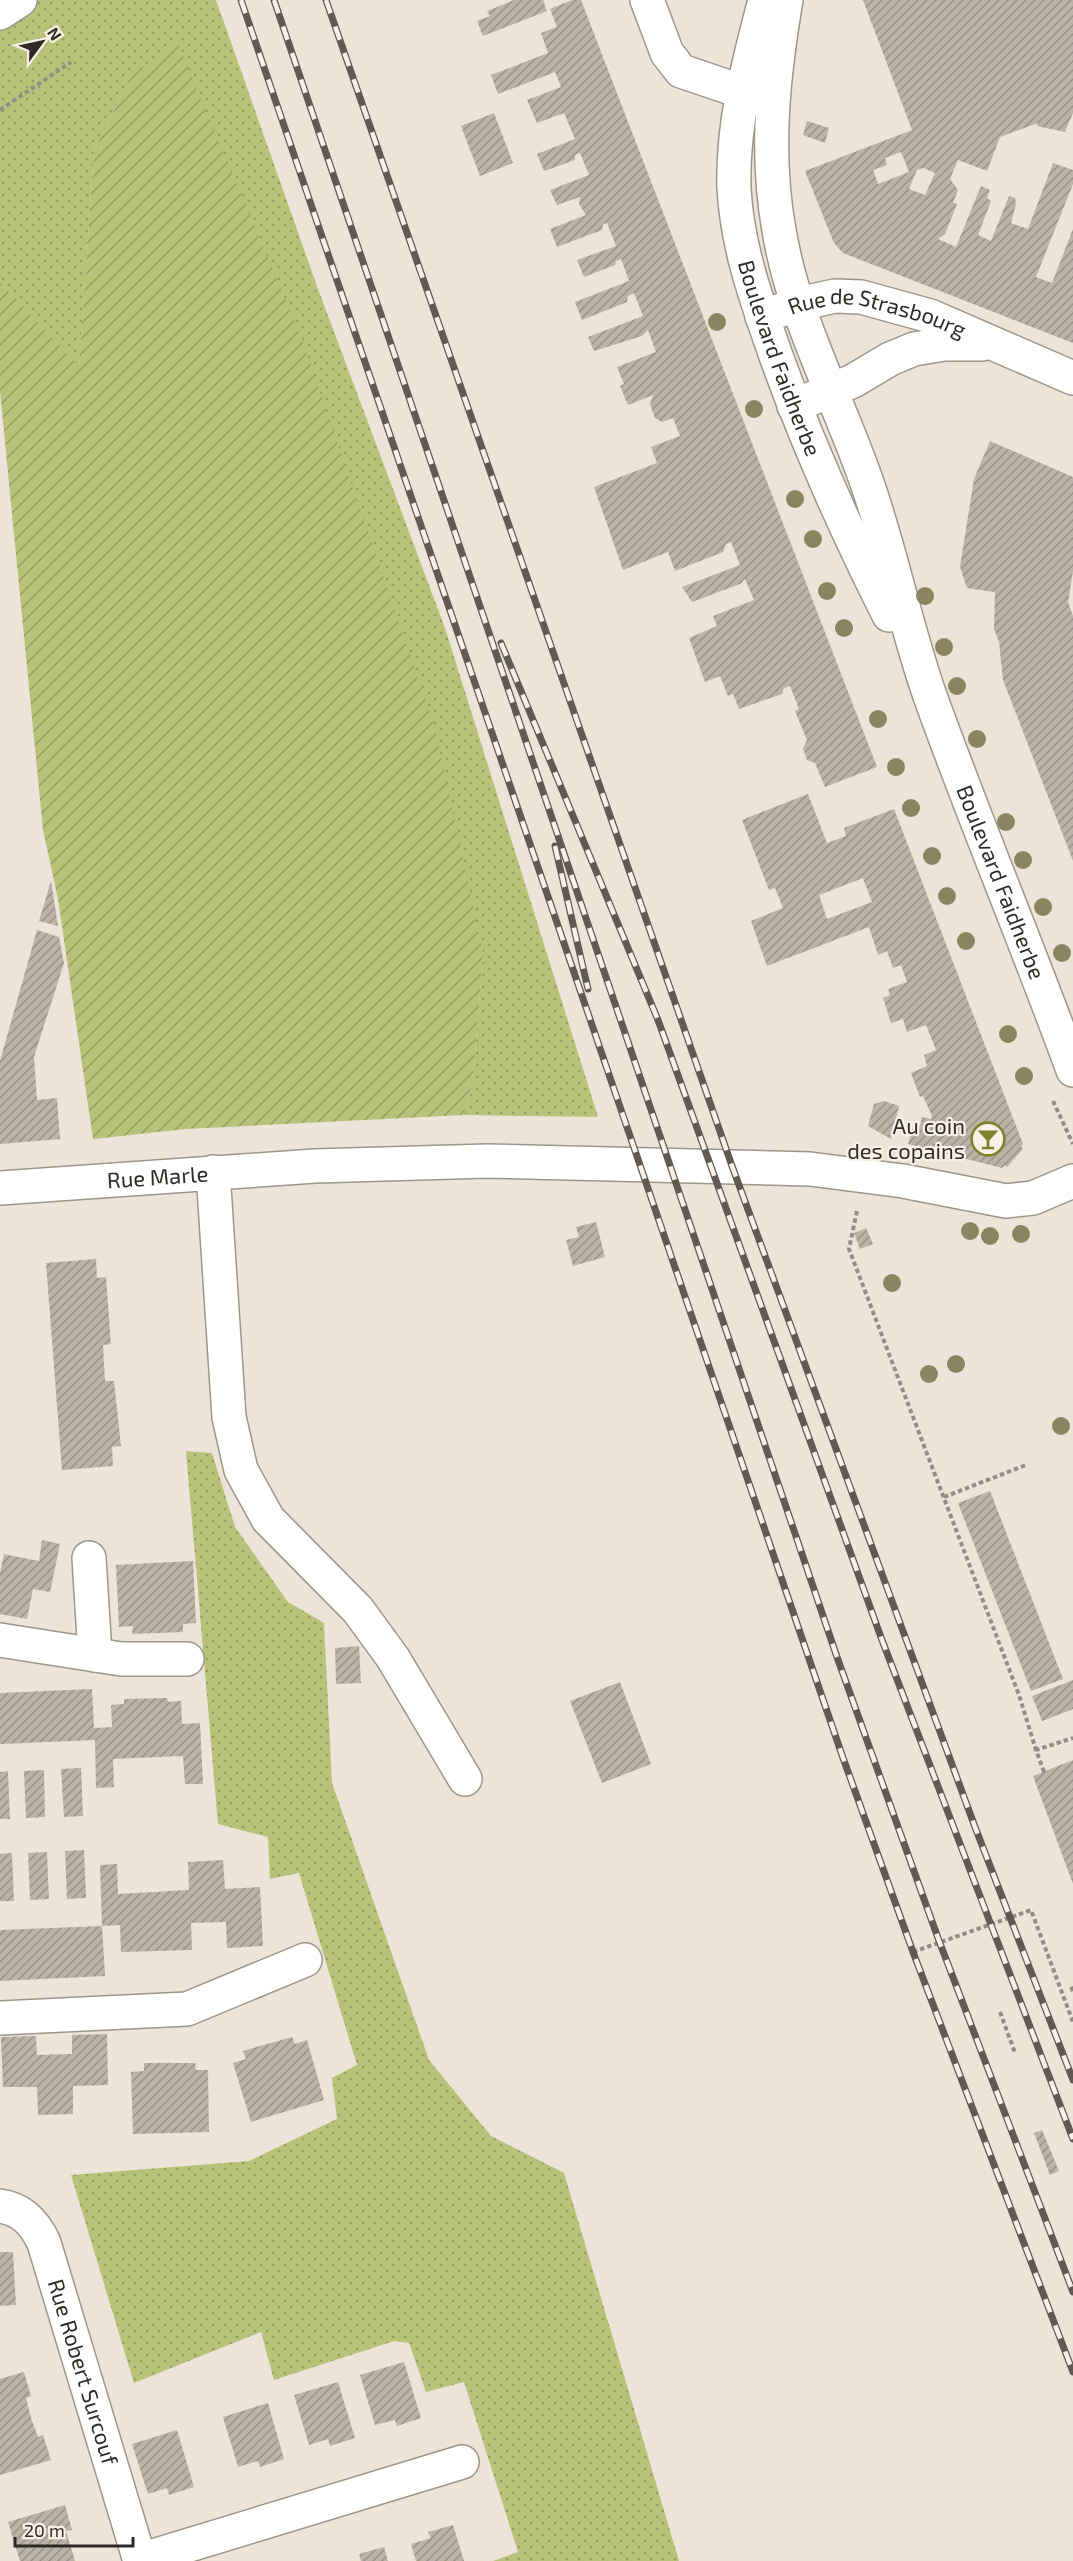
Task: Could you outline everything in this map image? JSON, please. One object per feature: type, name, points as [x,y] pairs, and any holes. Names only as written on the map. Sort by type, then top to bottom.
[{"type":"street","points":[[0,12],[20,0]]},
{"type":"street","points":[[646,0],[667,53],[681,71],[743,92]]},
{"type":"street","name":"Boulevard Faidherbe","points":[[765,0],[743,92],[735,148],[734,189],[744,260],[794,406],[837,510],[929,694]]},
{"type":"street","name":"Boulevard Faidherbe","points":[[786,0],[772,96],[771,148],[779,231],[798,304],[866,479],[929,694],[1073,1070]]},
{"type":"street","name":"Rue de Strasbourg","points":[[762,316],[798,304],[835,296],[871,299],[930,316],[990,344],[1073,378]]},
{"type":"street","name":"Rue de Strasbourg","points":[[794,406],[831,391],[914,349],[944,344],[990,344]]},
{"type":"street","name":"Rue Marle","points":[[0,1188],[315,1166],[487,1161],[810,1169],[864,1175],[1006,1201],[1033,1198],[1073,1181]]},
{"type":"street","points":[[213,1172],[229,1417],[241,1470],[268,1519],[358,1610],[393,1658],[465,1779]]},
{"type":"street","points":[[89,1558],[95,1655]]},
{"type":"street","points":[[0,1640],[121,1659],[187,1659]]},
{"type":"street","points":[[0,2018],[187,2009],[305,1960]]},
{"type":"street","name":"Rue Robert Surcouf","points":[[0,2206],[17,2210],[28,2218],[44,2243],[140,2560],[462,2462]]},
{"type":"path","points":[[0,110],[70,62]]},
{"type":"path","points":[[864,1175],[849,1249],[1019,1695],[1044,1772]]},
{"type":"path","points":[[944,1497],[1026,1465]]},
{"type":"path","points":[[1036,1750],[1073,1738]]},
{"type":"path","points":[[913,1952],[1031,1910],[1073,2022]]},
{"type":"path","points":[[1000,2012],[1015,2053]]},
{"type":"green space","points":[[0,0],[216,0],[318,289],[445,628],[598,1117],[464,1115],[473,1082],[483,953],[177,43],[131,76],[94,151],[79,367],[0,282]]},
{"type":"green space","points":[[177,42],[302,339],[435,728],[483,954],[473,1082],[464,1115],[186,1129],[93,1139],[58,899],[43,830],[0,391],[0,282],[79,366],[94,151],[131,76]]},
{"type":"green space","points":[[186,1451],[212,1453],[235,1527],[288,1602],[324,1623],[332,1783],[429,2060],[491,2136],[564,2173],[679,2561],[493,2561],[518,2552],[464,2382],[426,2392],[409,2343],[394,2341],[274,2380],[261,2332],[134,2383],[71,2175],[249,2161],[337,2119],[332,2078],[357,2065],[299,1873],[270,1879],[268,1837],[218,1824]]},
{"type":"building","points":[[514,0],[543,0],[547,11],[483,36],[477,21],[490,16],[487,11]]},
{"type":"building","points":[[572,0],[581,0],[877,767],[825,787],[815,763],[807,760],[803,749],[807,740],[795,711],[799,709],[790,686],[784,688],[782,694],[739,709],[733,694],[728,696],[720,676],[705,682],[689,638],[717,626],[713,616],[754,600],[745,579],[740,584],[692,602],[682,587],[740,565],[731,542],[726,544],[723,552],[675,571],[668,552],[623,570],[594,487],[657,463],[651,447],[680,436],[673,418],[662,422],[655,418],[650,404],[653,395],[628,405],[620,386],[624,384],[617,367],[656,352],[648,330],[642,336],[594,351],[588,337],[643,316],[634,293],[628,296],[627,302],[582,320],[575,302],[629,281],[621,259],[616,261],[615,265],[584,277],[577,260],[616,246],[607,223],[603,224],[602,230],[557,247],[550,229],[586,215],[579,204],[580,197],[557,205],[550,190],[589,175],[580,153],[575,155],[575,160],[544,171],[537,154],[575,139],[564,113],[537,123],[527,100],[561,87],[555,72],[498,94],[491,75],[548,53],[541,33],[557,27],[550,9]]},
{"type":"building","points":[[863,0],[1073,0],[1073,113],[1065,132],[1037,126],[1038,123],[1000,137],[987,171],[958,160],[950,179],[958,190],[953,203],[957,204],[945,234],[938,239],[956,247],[981,186],[990,190],[987,198],[991,201],[978,235],[991,241],[1009,196],[1015,198],[1016,204],[1011,223],[1028,229],[1053,163],[1073,170],[1073,184],[1036,277],[1052,283],[1073,229],[1073,343],[843,253],[834,243],[805,171],[912,130]],"holes":[[[901,152],[909,172],[878,184],[873,170],[887,165],[885,158]],[[923,168],[935,173],[925,195],[909,189],[917,170]]]},
{"type":"building","points":[[494,113],[513,163],[480,176],[461,126]]},
{"type":"building","points":[[807,121],[829,128],[825,143],[803,135]]},
{"type":"building","points":[[990,441],[1073,477],[1073,571],[1068,602],[1073,616],[1073,861],[1003,680],[999,642],[994,629],[995,592],[967,588],[960,567],[974,479]]},
{"type":"building","points":[[808,794],[827,843],[846,836],[844,828],[894,809],[1023,1144],[1021,1146],[1023,1149],[1007,1167],[1005,1165],[1002,1168],[908,1144],[914,1124],[920,1126],[922,1117],[931,1119],[932,1116],[923,1096],[920,1097],[911,1073],[927,1066],[924,1055],[936,1050],[926,1025],[907,1032],[903,1019],[891,1023],[883,998],[890,995],[888,989],[907,982],[901,965],[893,968],[887,951],[878,955],[869,927],[767,966],[751,921],[783,908],[775,888],[769,890],[742,820]],"holes":[[[863,878],[872,902],[827,919],[819,895]]]},
{"type":"building","points":[[51,881],[58,926],[39,921]]},
{"type":"building","points":[[37,930],[59,937],[64,963],[34,1057],[37,1100],[57,1098],[60,1139],[0,1144],[0,1061]]},
{"type":"building","points":[[884,1101],[899,1106],[891,1139],[868,1126],[874,1104]]},
{"type":"building","points":[[596,1222],[605,1257],[573,1266],[566,1240],[579,1237],[576,1227]]},
{"type":"building","points":[[866,1228],[873,1244],[860,1249],[854,1233]]},
{"type":"building","points":[[96,1259],[97,1278],[106,1277],[111,1344],[103,1345],[105,1381],[114,1381],[121,1446],[112,1447],[113,1466],[62,1470],[46,1263]]},
{"type":"building","points":[[990,1491],[1063,1679],[1031,1691],[958,1503]]},
{"type":"building","points":[[42,1540],[60,1544],[50,1592],[33,1589],[27,1619],[0,1614],[0,1573],[4,1554],[39,1561]]},
{"type":"building","points":[[193,1561],[196,1623],[183,1624],[183,1632],[132,1634],[133,1626],[119,1627],[116,1565]]},
{"type":"building","points":[[359,1646],[361,1683],[336,1684],[335,1648]]},
{"type":"building","points":[[1073,1680],[1073,1709],[1042,1721],[1032,1696]]},
{"type":"building","points":[[620,1682],[651,1764],[602,1783],[570,1701]]},
{"type":"building","points":[[92,1689],[94,1728],[112,1727],[111,1705],[124,1704],[124,1699],[167,1698],[168,1702],[181,1701],[182,1724],[200,1723],[203,1784],[185,1784],[183,1756],[113,1759],[114,1787],[96,1788],[95,1740],[0,1744],[0,1693]]},
{"type":"building","points":[[1073,1760],[1073,1884],[1033,1776]]},
{"type":"building","points":[[81,1768],[83,1816],[64,1817],[61,1769]]},
{"type":"building","points":[[44,1770],[45,1817],[26,1818],[24,1771]]},
{"type":"building","points":[[8,1771],[10,1819],[0,1819],[0,1772]]},
{"type":"building","points":[[84,1850],[86,1898],[67,1899],[65,1851]]},
{"type":"building","points":[[47,1852],[49,1899],[30,1900],[28,1853]]},
{"type":"building","points":[[12,1853],[14,1901],[0,1901],[0,1854]]},
{"type":"building","points":[[223,1860],[225,1889],[260,1887],[263,1946],[227,1948],[226,1922],[191,1923],[192,1950],[121,1952],[120,1925],[102,1926],[100,1865],[117,1864],[118,1894],[189,1890],[188,1862]]},
{"type":"building","points":[[102,1926],[105,1976],[0,1981],[0,1930]]},
{"type":"building","points":[[107,2034],[108,2085],[73,2086],[73,2114],[38,2115],[37,2087],[3,2087],[1,2037],[36,2036],[37,2055],[72,2054],[72,2035]]},
{"type":"building","points":[[292,2037],[295,2044],[307,2040],[324,2100],[251,2122],[233,2063],[246,2059],[243,2051]]},
{"type":"building","points":[[144,2063],[195,2063],[196,2070],[208,2070],[209,2132],[133,2134],[131,2072],[144,2071]]},
{"type":"building","points":[[1042,2130],[1059,2171],[1050,2175],[1034,2133]]},
{"type":"building","points":[[0,2252],[13,2252],[16,2305],[0,2306]]},
{"type":"building","points":[[404,2362],[421,2418],[397,2426],[395,2420],[375,2425],[360,2375]]},
{"type":"building","points":[[24,2372],[31,2396],[26,2398],[31,2418],[38,2437],[43,2435],[51,2460],[0,2475],[0,2379]]},
{"type":"building","points":[[338,2382],[355,2438],[330,2446],[328,2439],[309,2445],[294,2395]]},
{"type":"building","points":[[268,2403],[284,2459],[260,2467],[258,2461],[238,2467],[223,2417]]},
{"type":"building","points":[[177,2430],[194,2487],[169,2495],[167,2488],[148,2494],[132,2444]]},
{"type":"building","points":[[65,2505],[72,2530],[66,2531],[75,2561],[20,2561],[8,2522]]},
{"type":"building","points":[[453,2525],[464,2561],[416,2561],[411,2544],[431,2538],[428,2532]]},
{"type":"building","points":[[384,2547],[388,2561],[361,2561],[359,2554]]},
{"type":"railway","points":[[241,0],[842,1755],[913,1952],[1073,2372]]},
{"type":"railway","points":[[274,0],[837,1657],[938,1938],[1073,2292]]},
{"type":"railway","points":[[326,0],[732,1166],[975,1827],[1073,2080]]},
{"type":"railway","points":[[501,643],[658,1020],[882,1640],[1073,2139]]},
{"type":"railway","points":[[555,846],[588,989]]},
{"type":"place","name":"Au coin des copains","points":[[988,1139]]}]
